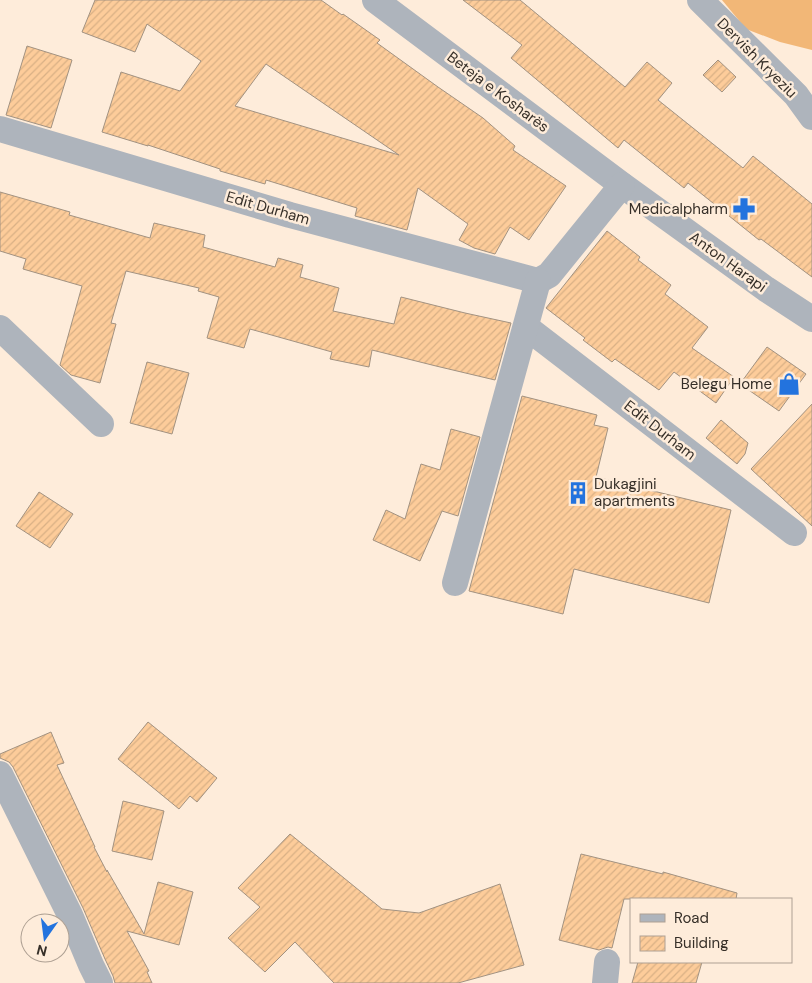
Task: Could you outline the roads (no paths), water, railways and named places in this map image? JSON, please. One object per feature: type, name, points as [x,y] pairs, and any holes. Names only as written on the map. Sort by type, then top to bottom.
[{"type":"street","name":"Beteja e Kosharës","points":[[375,0],[622,185]]},
{"type":"street","name":"Dervish Kryeziu","points":[[700,0],[796,95],[812,117]]},
{"type":"street","name":"Edit Durham","points":[[0,129],[290,215],[538,281]]},
{"type":"street","points":[[456,582],[538,281],[549,275],[622,185]]},
{"type":"street","name":"Anton Harapi","points":[[622,185],[766,289],[812,319]]},
{"type":"street","name":"Edit Durham","points":[[526,327],[794,533]]},
{"type":"street","points":[[0,328],[101,424]]},
{"type":"street","points":[[0,774],[70,915],[100,983]]},
{"type":"place","name":"Medicalpharm","points":[[744,209]]},
{"type":"place","name":"Belegu Home","points":[[789,384]]},
{"type":"place","name":"Dukagjini apartments","points":[[578,493]]}]
